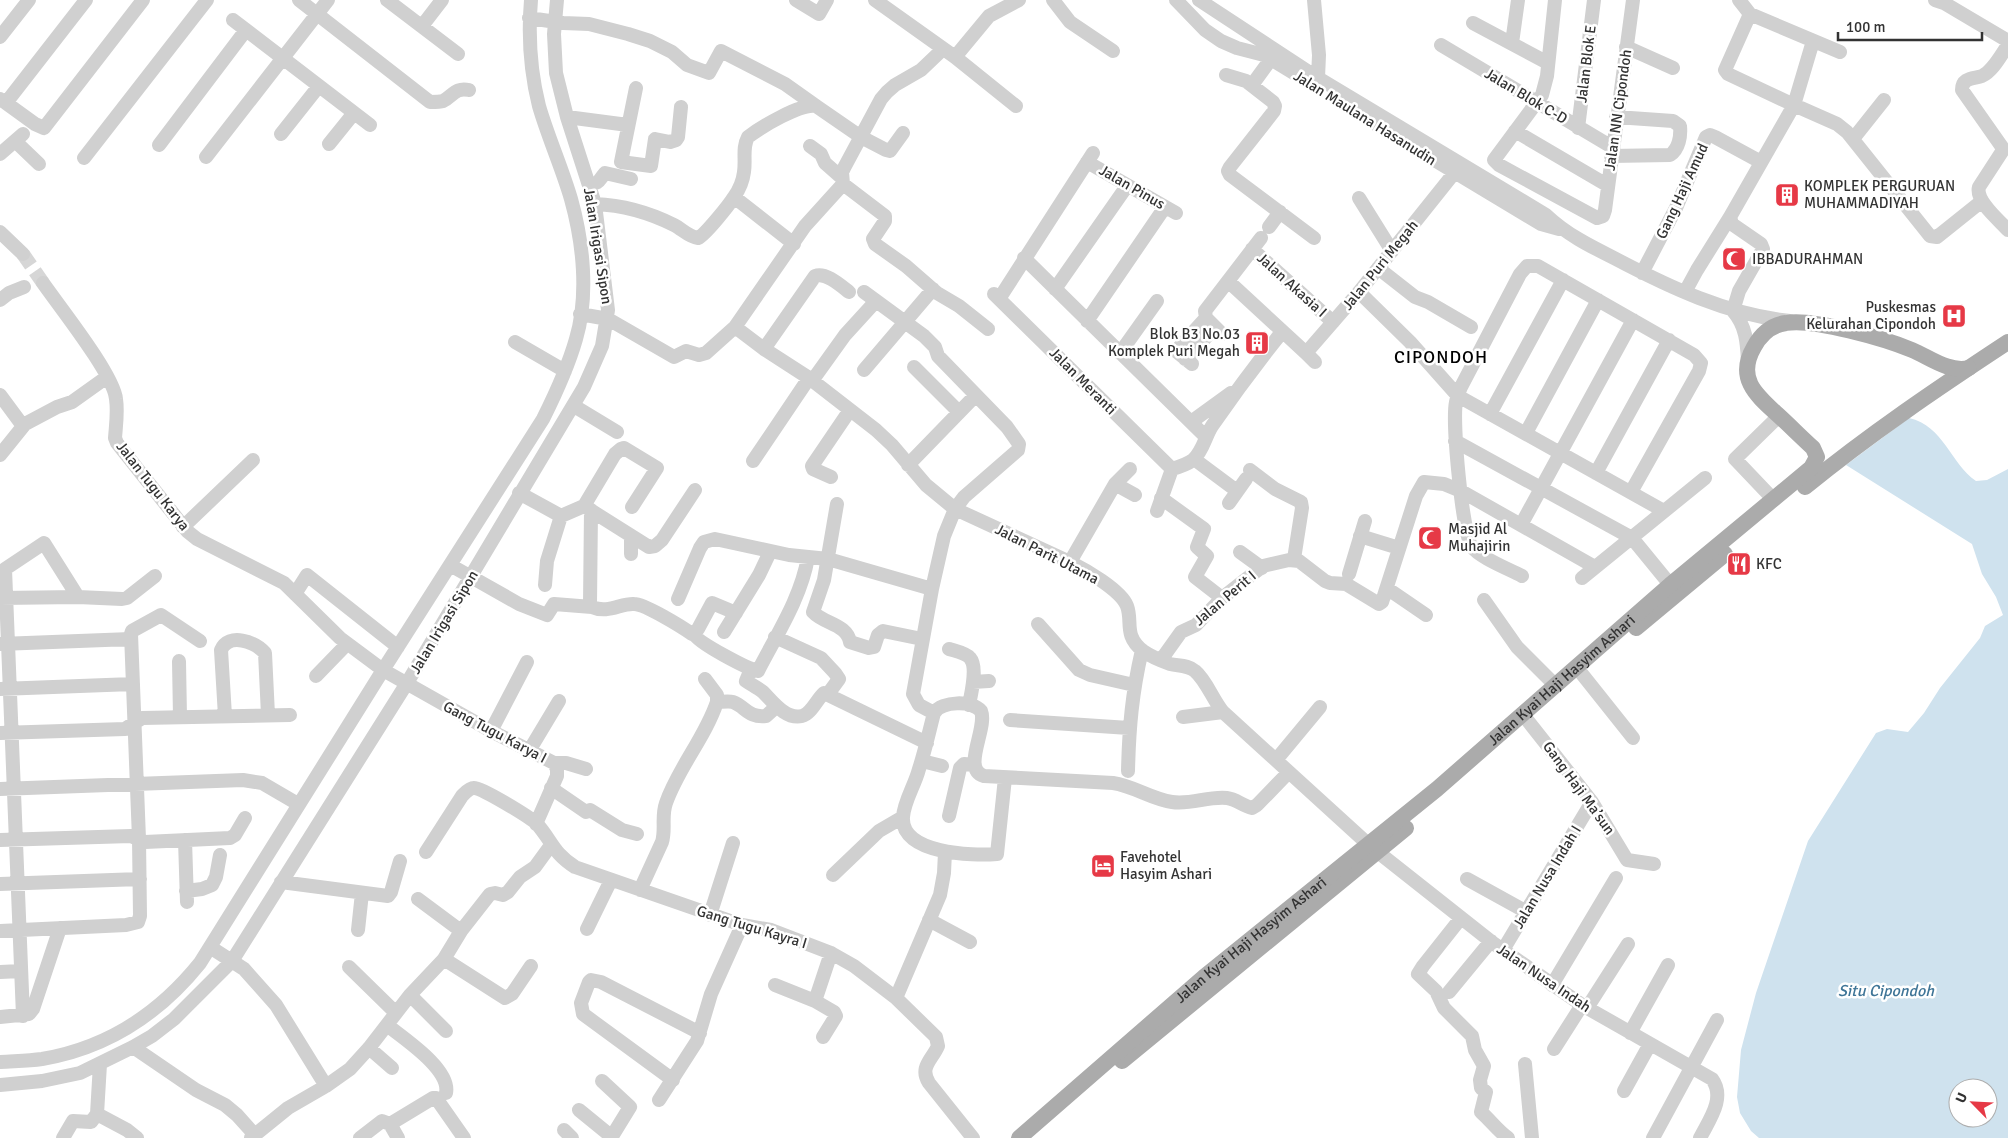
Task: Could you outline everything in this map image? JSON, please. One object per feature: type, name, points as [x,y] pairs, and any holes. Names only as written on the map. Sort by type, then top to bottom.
[{"type":"main road","points":[[1867,438],[1830,453],[1821,452],[1813,448],[1752,388],[1747,375],[1748,364],[1754,346],[1766,332],[1784,323],[1799,322],[1876,337],[1957,369],[1969,368]]},
{"type":"main road","name":"Jalan Kyai Haji Hasyim Ashari","points":[[1373,849],[1554,684],[1867,438],[1940,385],[2008,342]]},
{"type":"main road","points":[[1940,385],[1946,375],[1944,364]]},
{"type":"main road","name":"Jalan Kyai Haji Hasyim Ashari","points":[[1028,1136],[1204,977],[1373,849],[1582,674],[1674,589],[1813,466],[1816,457],[1813,448]]},
{"type":"street","points":[[0,37],[29,0]]},
{"type":"street","points":[[86,0],[3,101],[35,124],[44,128],[142,0]]},
{"type":"street","points":[[84,158],[207,0]]},
{"type":"street","points":[[299,0],[430,102],[443,101],[454,91],[463,88],[469,90]]},
{"type":"street","points":[[206,156],[328,0]]},
{"type":"street","points":[[387,0],[458,54]]},
{"type":"street","points":[[422,26],[442,0]]},
{"type":"street","name":"Jalan Irigasi Sipon","points":[[0,1084],[42,1081],[80,1073],[133,1047],[152,1035],[186,1008],[231,960],[405,682],[460,571],[543,419],[565,371],[583,315],[582,268],[571,200],[540,106],[531,63],[528,30],[532,18],[530,0]]},
{"type":"street","name":"Jalan Irigasi Sipon","points":[[0,1062],[42,1058],[79,1050],[114,1035],[142,1021],[184,983],[211,948],[298,804],[385,671],[398,647],[520,493],[574,406],[602,346],[606,318],[603,256],[595,204],[567,117],[556,73],[553,21],[557,0]]},
{"type":"street","points":[[796,0],[819,14],[827,0]]},
{"type":"street","points":[[875,0],[890,4],[943,49],[1016,106]]},
{"type":"street","points":[[955,57],[989,16],[1019,0]]},
{"type":"street","points":[[1053,0],[1070,22],[1113,51]]},
{"type":"street","name":"Jalan Maulana Hasanudin","points":[[1176,0],[1206,30],[1232,47],[1265,61],[1405,137]]},
{"type":"street","name":"Jalan Maulana Hasanudin","points":[[1199,0],[1318,76],[1405,137],[1452,176],[1560,229],[1645,267],[1685,292],[1733,311],[1799,322]]},
{"type":"street","points":[[1314,0],[1319,55],[1318,76]]},
{"type":"street","points":[[1512,43],[1518,0]]},
{"type":"street","points":[[1544,220],[1556,197],[1495,162],[1496,156],[1538,102],[1544,85],[1548,63],[1555,0]]},
{"type":"street","name":"Jalan Blok E","points":[[1578,128],[1594,0]]},
{"type":"street","name":"Jalan NN Cipondoh","points":[[1556,197],[1591,216],[1600,218],[1603,216],[1633,0]]},
{"type":"street","points":[[1739,0],[1750,14],[1840,52]]},
{"type":"street","points":[[1935,0],[1944,3],[2007,48],[1986,74],[1966,80],[1962,90],[2005,150],[1978,190],[1978,195],[2008,230]]},
{"type":"street","points":[[1206,30],[1219,32],[1224,30],[1226,22],[1221,14]]},
{"type":"street","points":[[1750,14],[1725,70],[1728,74],[1837,124],[1853,139],[1932,238],[1937,237],[1982,201]]},
{"type":"street","points":[[532,18],[598,26],[650,41],[672,52],[694,69],[709,74],[721,51],[785,84],[861,137],[890,151],[903,133]]},
{"type":"street","points":[[233,20],[370,125]]},
{"type":"street","points":[[1473,23],[1548,63]]},
{"type":"street","points":[[1232,47],[1228,38],[1229,32],[1235,29],[1245,30]]},
{"type":"street","points":[[159,145],[246,30]]},
{"type":"street","points":[[1685,292],[1794,105],[1812,41]]},
{"type":"street","name":"Jalan Blok C-D","points":[[1441,45],[1538,102],[1612,152]]},
{"type":"street","points":[[1626,47],[1673,68]]},
{"type":"street","points":[[583,315],[606,318],[674,357],[686,351],[699,355],[706,353],[735,327],[805,226],[843,181],[844,168],[887,92],[921,70],[943,49]]},
{"type":"street","points":[[1251,81],[1265,61]]},
{"type":"street","points":[[1226,75],[1251,81],[1275,106],[1274,111],[1228,171],[1230,175],[1314,238]]},
{"type":"street","points":[[281,134],[319,86]]},
{"type":"street","points":[[636,88],[622,162],[651,166],[655,138],[670,142],[678,137],[681,107]]},
{"type":"street","points":[[1853,139],[1884,100]]},
{"type":"street","points":[[595,204],[606,204],[647,214],[675,225],[693,237],[698,238],[706,232],[734,197],[743,177],[745,143],[748,137],[800,108],[810,105],[816,106]]},
{"type":"street","points":[[329,144],[354,113]]},
{"type":"street","points":[[567,117],[628,125]]},
{"type":"street","points":[[1612,152],[1670,155],[1676,150],[1680,137],[1680,126],[1673,121],[1616,117]]},
{"type":"street","points":[[1515,131],[1607,185]]},
{"type":"street","name":"Gang Haji Amud","points":[[1645,267],[1676,208],[1706,138],[1710,135],[1761,162]]},
{"type":"street","points":[[0,154],[19,137],[39,164]]},
{"type":"street","points":[[810,146],[821,154],[825,163],[843,181],[885,216],[885,221],[874,237],[873,242],[988,329]]},
{"type":"street","name":"Jalan Pinus","points":[[1024,258],[1090,157],[1127,186],[1171,210],[1087,321]]},
{"type":"street","points":[[589,183],[596,184],[600,182],[605,173],[631,179]]},
{"type":"street","name":"Jalan Puri Megah","points":[[1282,332],[1310,358],[1333,322],[1452,176]]},
{"type":"street","points":[[1055,289],[1127,186]]},
{"type":"street","points":[[734,197],[794,244]]},
{"type":"street","points":[[1359,198],[1392,251]]},
{"type":"street","points":[[1189,361],[1214,327],[1204,314],[1206,307],[1280,212]]},
{"type":"street","points":[[1730,217],[1732,224],[1761,244],[1763,249],[1739,291],[1733,311],[1739,318],[1748,344],[1748,364]]},
{"type":"street","points":[[0,232],[9,243],[23,254]]},
{"type":"street","name":"Jalan Akasia I","points":[[1260,238],[1333,322]]},
{"type":"street","points":[[1024,258],[1205,436]]},
{"type":"street","name":"Jalan Meranti","points":[[1024,258],[996,296],[1172,469]]},
{"type":"street","points":[[1522,576],[1480,554],[1471,545],[1460,492],[1455,441],[1455,409],[1458,396],[1523,270],[1527,266],[1538,266],[1669,340],[1698,358],[1701,363],[1631,492]]},
{"type":"street","points":[[1378,268],[1415,297],[1428,302],[1471,327]]},
{"type":"street","points":[[764,349],[814,276],[822,275],[829,278],[849,292]]},
{"type":"street","points":[[1490,414],[1563,280]]},
{"type":"street","points":[[1222,598],[1195,577],[1207,556],[1197,547],[1204,529],[1159,505],[1172,469],[1194,459],[1202,448],[1205,436],[1238,388],[1282,332],[1228,281]]},
{"type":"street","name":"Jalan Tugu Karya","points":[[43,283],[107,376],[116,398],[115,438],[117,443],[184,526],[205,545],[276,578],[347,644],[385,671]]},
{"type":"street","points":[[0,300],[9,293],[24,287]]},
{"type":"street","points":[[864,370],[933,289]]},
{"type":"street","points":[[864,292],[924,336],[934,347],[938,356],[1007,427],[1019,447],[964,498],[955,509],[944,536],[922,639],[913,694],[918,705],[934,714]]},
{"type":"street","points":[[1359,292],[1410,342],[1458,396],[1664,511]]},
{"type":"street","points":[[1526,434],[1598,300]]},
{"type":"street","points":[[753,461],[810,380],[876,301]]},
{"type":"street","points":[[1120,353],[1157,301]]},
{"type":"street","points":[[1521,525],[1633,320]]},
{"type":"street","name":"Jalan Parit Utama","points":[[735,327],[810,380],[887,440],[926,484],[955,509],[1070,562],[1099,579],[1124,601],[1128,612],[1130,634],[1142,650]]},
{"type":"street","points":[[1596,473],[1669,340]]},
{"type":"street","points":[[515,342],[565,371]]},
{"type":"street","points":[[914,367],[959,412]]},
{"type":"street","points":[[0,455],[25,424],[57,406],[66,405],[107,376]]},
{"type":"street","points":[[1191,422],[1238,388]]},
{"type":"street","points":[[908,464],[976,395]]},
{"type":"street","points":[[0,396],[20,422],[25,424]]},
{"type":"street","points":[[574,406],[617,432]]},
{"type":"street","points":[[831,477],[813,469],[812,466],[850,410]]},
{"type":"street","points":[[1774,500],[1735,460],[1779,416]]},
{"type":"street","points":[[1455,441],[1632,538],[1674,589]]},
{"type":"street","points":[[592,607],[590,604],[587,508],[615,454],[624,448],[658,468],[632,507]]},
{"type":"street","points":[[1194,459],[1237,491]]},
{"type":"street","points":[[184,526],[253,460]]},
{"type":"street","points":[[1070,562],[1116,484],[1130,469]]},
{"type":"street","points":[[1229,503],[1248,475],[1301,502],[1302,508],[1294,559],[1325,581],[1346,584],[1380,604],[1388,590],[1416,496],[1424,482],[1444,484],[1595,567]]},
{"type":"street","points":[[1582,578],[1705,478]]},
{"type":"street","points":[[1116,484],[1135,495]]},
{"type":"street","points":[[520,493],[561,516],[587,508],[649,547],[655,546],[662,540],[695,490]]},
{"type":"street","points":[[837,504],[824,580],[814,610],[815,614],[844,631],[850,637],[850,642],[869,648],[874,647],[880,632],[922,639]]},
{"type":"street","points":[[544,585],[547,561],[561,516]]},
{"type":"street","points":[[1349,574],[1365,521]]},
{"type":"street","points":[[631,536],[631,554]]},
{"type":"street","points":[[1360,536],[1399,548]]},
{"type":"street","points":[[678,599],[696,556],[704,542],[709,539],[770,552],[828,559],[932,589]]},
{"type":"street","points":[[23,1016],[16,840],[7,789],[3,598],[5,569],[44,543],[78,597]]},
{"type":"street","points":[[724,632],[760,574],[770,552]]},
{"type":"street","points":[[1240,552],[1262,568]]},
{"type":"street","points":[[460,571],[519,604],[548,615],[554,604],[613,609],[634,604],[642,606],[694,634],[700,641],[758,671],[800,588],[808,557]]},
{"type":"street","name":"Jalan Perit I","points":[[1161,660],[1181,632],[1196,625],[1222,598],[1262,568],[1294,559]]},
{"type":"street","points":[[295,594],[307,575],[398,647]]},
{"type":"street","points":[[3,598],[78,597],[122,599],[156,576]]},
{"type":"street","points":[[1388,590],[1426,615]]},
{"type":"street","points":[[1484,600],[1517,647],[1554,684]]},
{"type":"street","points":[[694,634],[712,603],[736,613]]},
{"type":"street","points":[[0,931],[135,924],[140,916],[140,879],[132,631],[161,615],[200,640]]},
{"type":"street","points":[[1038,624],[1079,670],[1090,675],[1134,685]]},
{"type":"street","points":[[776,637],[821,658],[830,667],[839,679],[828,694]]},
{"type":"street","points":[[4,644],[131,639]]},
{"type":"street","points":[[225,716],[221,650],[228,641],[236,640],[254,645],[265,653],[268,715]]},
{"type":"street","points":[[316,676],[347,644]]},
{"type":"street","points":[[949,648],[970,658],[973,665],[973,682],[969,705]]},
{"type":"street","points":[[1128,771],[1129,728],[1134,685],[1142,650],[1161,660],[1189,667],[1195,672],[1201,678],[1214,701],[1224,712],[1373,849]]},
{"type":"street","points":[[179,661],[180,717]]},
{"type":"street","points":[[491,732],[527,662]]},
{"type":"street","points":[[751,668],[746,680],[764,693],[776,707],[793,715],[802,716],[808,712],[824,693],[927,743]]},
{"type":"street","name":"Gang Tugu Karya I","points":[[385,671],[491,732],[554,764],[557,776],[536,824]]},
{"type":"street","points":[[1582,674],[1633,738]]},
{"type":"street","points":[[640,890],[664,836],[662,820],[666,802],[717,702],[716,695],[705,679]]},
{"type":"street","points":[[973,682],[990,681]]},
{"type":"street","points":[[5,689],[133,684]]},
{"type":"street","points":[[529,751],[559,700]]},
{"type":"street","points":[[717,702],[733,702],[746,712],[760,717],[766,716],[776,707]]},
{"type":"street","points":[[1005,778],[998,854],[946,852],[926,847],[911,838],[903,817],[922,761],[934,714],[943,705],[969,705],[978,708],[983,715],[974,765],[979,775],[1113,783],[1129,786],[1158,799],[1171,802],[1188,803],[1228,798],[1252,808],[1289,772]]},
{"type":"street","points":[[1276,760],[1320,707]]},
{"type":"street","points":[[1183,717],[1224,712]]},
{"type":"street","points":[[6,733],[125,729],[142,718],[290,715]]},
{"type":"street","points":[[1010,720],[1129,728]]},
{"type":"street","name":"Gang Haji Ma’sun","points":[[1528,721],[1592,802],[1627,860],[1654,864]]},
{"type":"street","points":[[922,761],[942,766]]},
{"type":"street","points":[[554,764],[566,763],[586,769]]},
{"type":"street","points":[[949,816],[960,768],[964,764],[974,765]]},
{"type":"street","points":[[7,789],[243,780],[254,781],[270,787],[298,804]]},
{"type":"street","points":[[133,1047],[196,1090],[225,1105],[253,1137],[288,1108],[326,1086],[350,1069],[369,1048],[410,995],[444,959],[461,931],[490,894],[503,895],[508,892],[520,878],[535,867],[551,845],[536,824],[491,795],[474,788],[469,789],[462,796],[426,852]]},
{"type":"street","points":[[551,788],[586,812],[590,810],[622,830],[637,834]]},
{"type":"street","name":"Jalan Nusa Indah I","points":[[1503,950],[1590,805]]},
{"type":"street","points":[[833,874],[879,831],[903,817]]},
{"type":"street","points":[[0,840],[131,836],[145,842],[233,837],[245,818]]},
{"type":"street","points":[[185,840],[186,897],[212,885],[216,877],[220,855]]},
{"type":"street","points":[[710,915],[732,843]]},
{"type":"street","name":"Gang Tugu Kayra I","points":[[551,845],[559,855],[575,867],[710,915],[742,925],[771,930],[831,953],[854,966],[896,998],[936,1037],[938,1046],[927,1063],[925,1075],[929,1084],[973,1138]]},
{"type":"street","name":"Jalan Nusa Indah","points":[[1373,849],[1503,950],[1584,1006],[1714,1081],[1718,1102],[1705,1136]]},
{"type":"street","points":[[896,998],[941,889],[946,852]]},
{"type":"street","points":[[281,882],[388,896],[391,892],[400,861]]},
{"type":"street","points":[[1552,984],[1616,878]]},
{"type":"street","points":[[0,884],[140,879]]},
{"type":"street","points":[[1468,879],[1525,912]]},
{"type":"street","points":[[586,929],[611,880]]},
{"type":"street","points":[[358,930],[362,893]]},
{"type":"street","points":[[418,899],[461,931]]},
{"type":"street","points":[[1462,918],[1418,974],[1436,991],[1444,1008],[1472,1036],[1475,1050],[1484,1066],[1480,1080],[1481,1088],[1486,1092],[1481,1112],[1491,1120],[1495,1129],[1508,1138]]},
{"type":"street","points":[[929,920],[970,942]]},
{"type":"street","points":[[659,1100],[694,1047],[711,994],[742,925]]},
{"type":"street","points":[[0,1017],[23,1016],[29,1014],[33,1009],[60,928]]},
{"type":"street","points":[[1449,992],[1491,941]]},
{"type":"street","points":[[1554,1049],[1628,944]]},
{"type":"street","points":[[211,948],[231,960],[251,976],[276,1005],[326,1086]]},
{"type":"street","points":[[815,1001],[831,953]]},
{"type":"street","points":[[444,959],[505,998],[512,994],[531,966]]},
{"type":"street","points":[[1630,1033],[1668,965]]},
{"type":"street","points":[[349,967],[396,1013]]},
{"type":"street","points":[[0,972],[21,971]]},
{"type":"street","points":[[672,1080],[583,1014],[581,1003],[588,982],[591,980],[601,982],[700,1033]]},
{"type":"street","points":[[775,985],[815,1001],[836,1013],[835,1018],[823,1037]]},
{"type":"street","points":[[410,995],[446,1031]]},
{"type":"street","points":[[1653,1138],[1717,1020]]},
{"type":"street","points":[[142,1021],[152,1035]]},
{"type":"street","points":[[386,1025],[431,1061],[444,1077],[447,1088],[446,1093]]},
{"type":"street","points":[[1624,1091],[1650,1044]]},
{"type":"street","points":[[369,1048],[392,1068]]},
{"type":"street","points":[[63,1138],[73,1121],[91,1122],[97,1114],[100,1064]]},
{"type":"street","points":[[1525,1064],[1532,1138]]},
{"type":"street","points":[[579,1110],[612,1137],[630,1106],[602,1081]]},
{"type":"street","points":[[390,1124],[436,1098],[464,1138]]},
{"type":"street","points":[[97,1114],[127,1130],[137,1138]]},
{"type":"street","points":[[360,1138],[379,1122],[385,1121],[390,1124],[398,1138]]},
{"type":"water","name":"Situ Cipondoh","points":[[1909,418],[1921,422],[1931,429],[1959,465],[1976,481],[1987,480],[2008,469],[2008,1138],[1759,1138],[1751,1131],[1740,1113],[1737,1097],[1741,1050],[1756,993],[1808,841],[1876,733],[1887,729],[1908,732],[1980,638],[1985,626],[2003,615],[1996,597],[1982,574],[1972,544],[1846,465]]},
{"type":"tunnel","points":[[23,254],[43,283]]},
{"type":"place","name":"KOMPLEK PERGURUAN MUHAMMADIYAH","points":[[1787,195]]},
{"type":"place","name":"IBBADURAHMAN","points":[[1734,259]]},
{"type":"place","name":"Puskesmas Kelurahan Cipondoh","points":[[1954,316]]},
{"type":"place","name":"Blok B3 No.03 Komplek Puri Megah","points":[[1257,343]]},
{"type":"place","name":"Masjid Al Muhajirin","points":[[1430,538]]},
{"type":"place","name":"KFC","points":[[1739,564]]},
{"type":"place","name":"Favehotel Hasyim Ashari","points":[[1103,866]]},
{"type":"district","name":"CIPONDOH","points":[[1441,357]]}]
